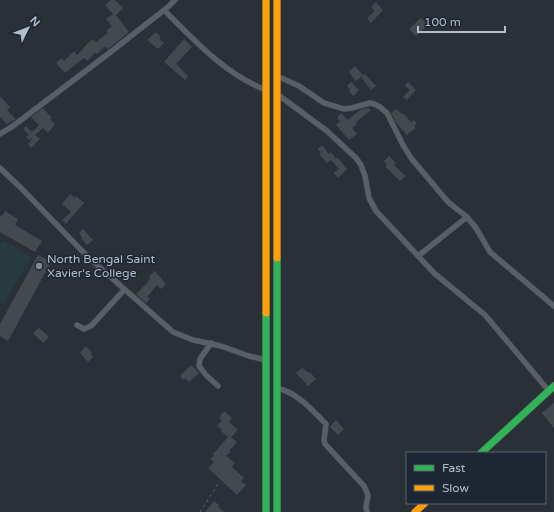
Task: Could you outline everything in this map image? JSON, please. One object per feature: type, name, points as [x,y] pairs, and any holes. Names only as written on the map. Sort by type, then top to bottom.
[{"type":"main road","points":[[266,0],[266,512]]},
{"type":"main road","points":[[277,0],[277,512]]},
{"type":"main road","points":[[482,452],[551,389]]},
{"type":"main road","points":[[415,512],[424,504]]},
{"type":"street","points":[[0,134],[56,94],[175,0]]},
{"type":"street","points":[[164,10],[199,44],[240,78],[266,90]]},
{"type":"street","points":[[277,76],[295,83],[324,103],[344,109],[370,103],[380,107],[387,113],[403,145],[412,158],[448,202],[468,217],[490,252],[554,306]]},
{"type":"street","points":[[277,94],[328,131],[356,158],[361,165],[365,176],[369,198],[376,211],[434,273],[485,315],[551,389]]},
{"type":"street","points":[[0,168],[22,188],[88,257],[173,332],[193,340],[211,343],[266,360]]},
{"type":"street","points":[[418,256],[468,217]]},
{"type":"street","points":[[77,325],[84,329],[91,326],[124,290]]},
{"type":"street","points":[[211,343],[200,359],[199,366],[218,386]]},
{"type":"street","points":[[277,388],[286,390],[300,398],[326,424],[325,444],[364,486],[368,495],[366,507],[367,512]]},
{"type":"path","points":[[200,512],[218,484]]},
{"type":"green space","points":[[4,241],[31,257],[4,304],[0,302],[0,244]]},
{"type":"building","points":[[111,0],[115,0],[123,8],[116,15],[129,32],[108,49],[104,47],[87,61],[84,58],[64,72],[56,63],[62,58],[64,61],[74,51],[77,55],[92,39],[96,42],[108,33],[106,31],[112,26],[106,19],[113,14],[105,5]]},
{"type":"building","points":[[376,2],[383,10],[371,23],[367,18],[375,11],[371,7]]},
{"type":"building","points":[[421,18],[428,25],[416,36],[409,29]]},
{"type":"building","points":[[156,32],[161,37],[159,39],[164,43],[158,49],[147,40]]},
{"type":"building","points":[[184,39],[192,47],[176,64],[188,76],[185,80],[164,62]]},
{"type":"building","points":[[355,66],[363,75],[356,81],[349,72]]},
{"type":"building","points":[[365,74],[376,86],[371,90],[361,77]]},
{"type":"building","points":[[351,82],[359,90],[353,96],[347,86]]},
{"type":"building","points":[[408,82],[416,90],[407,100],[403,97],[410,90],[405,86]]},
{"type":"building","points":[[0,96],[10,107],[7,110],[16,119],[7,124],[0,117]]},
{"type":"building","points":[[43,108],[55,124],[48,133],[43,128],[35,135],[40,139],[31,148],[28,144],[32,138],[29,140],[26,137],[29,135],[23,129],[26,126],[32,132],[39,125],[31,117]]},
{"type":"building","points":[[368,108],[371,110],[356,122],[357,124],[352,128],[357,134],[349,140],[336,125],[340,121],[337,118],[341,113],[348,120],[360,110]]},
{"type":"building","points":[[396,109],[402,114],[403,113],[411,122],[414,120],[417,124],[414,126],[416,128],[407,135],[397,124],[391,113]]},
{"type":"building","points":[[322,145],[329,154],[331,152],[336,159],[338,158],[347,169],[338,178],[334,173],[339,169],[331,160],[327,163],[319,154],[321,152],[318,149]]},
{"type":"building","points":[[389,156],[396,163],[394,165],[406,176],[400,181],[385,166],[387,165],[384,161]]},
{"type":"building","points":[[70,194],[75,198],[76,196],[84,203],[66,224],[62,220],[71,212],[62,204]]},
{"type":"building","points":[[5,211],[18,219],[15,225],[42,241],[35,252],[0,232],[0,215],[2,216]]},
{"type":"building","points":[[83,229],[93,240],[87,245],[79,233]]},
{"type":"building","points":[[38,255],[51,262],[8,341],[0,336],[0,324]]},
{"type":"building","points":[[155,271],[166,284],[161,289],[157,285],[147,297],[150,299],[146,303],[136,294],[147,283],[150,278],[149,276]]},
{"type":"building","points":[[39,328],[49,337],[43,343],[33,333]]},
{"type":"building","points":[[86,346],[92,353],[91,354],[93,357],[88,362],[80,353]]},
{"type":"building","points":[[191,365],[199,373],[189,382],[185,378],[183,380],[180,376]]},
{"type":"building","points":[[302,368],[309,373],[310,372],[316,379],[308,386],[296,373]]},
{"type":"building","points":[[554,403],[554,428],[542,413]]},
{"type":"building","points":[[224,411],[232,418],[229,422],[238,430],[231,437],[237,442],[229,451],[231,452],[226,456],[235,463],[232,467],[244,478],[241,481],[246,485],[237,495],[208,468],[214,462],[210,459],[214,456],[213,454],[228,437],[217,426],[222,420],[219,418]]},
{"type":"building","points":[[336,420],[344,429],[338,435],[330,427]]},
{"type":"building","points":[[214,501],[219,505],[218,507],[224,512],[205,512]]},
{"type":"traffic: fast","points":[[277,258],[277,512]]},
{"type":"traffic: fast","points":[[266,313],[266,512]]},
{"type":"traffic: fast","points":[[482,452],[554,386]]},
{"type":"traffic: slow","points":[[266,0],[266,313]]},
{"type":"traffic: slow","points":[[277,0],[277,258]]},
{"type":"traffic: slow","points":[[415,512],[424,504]]},
{"type":"place","name":"North Bengal Saint Xavier's College","points":[[39,266]]}]
